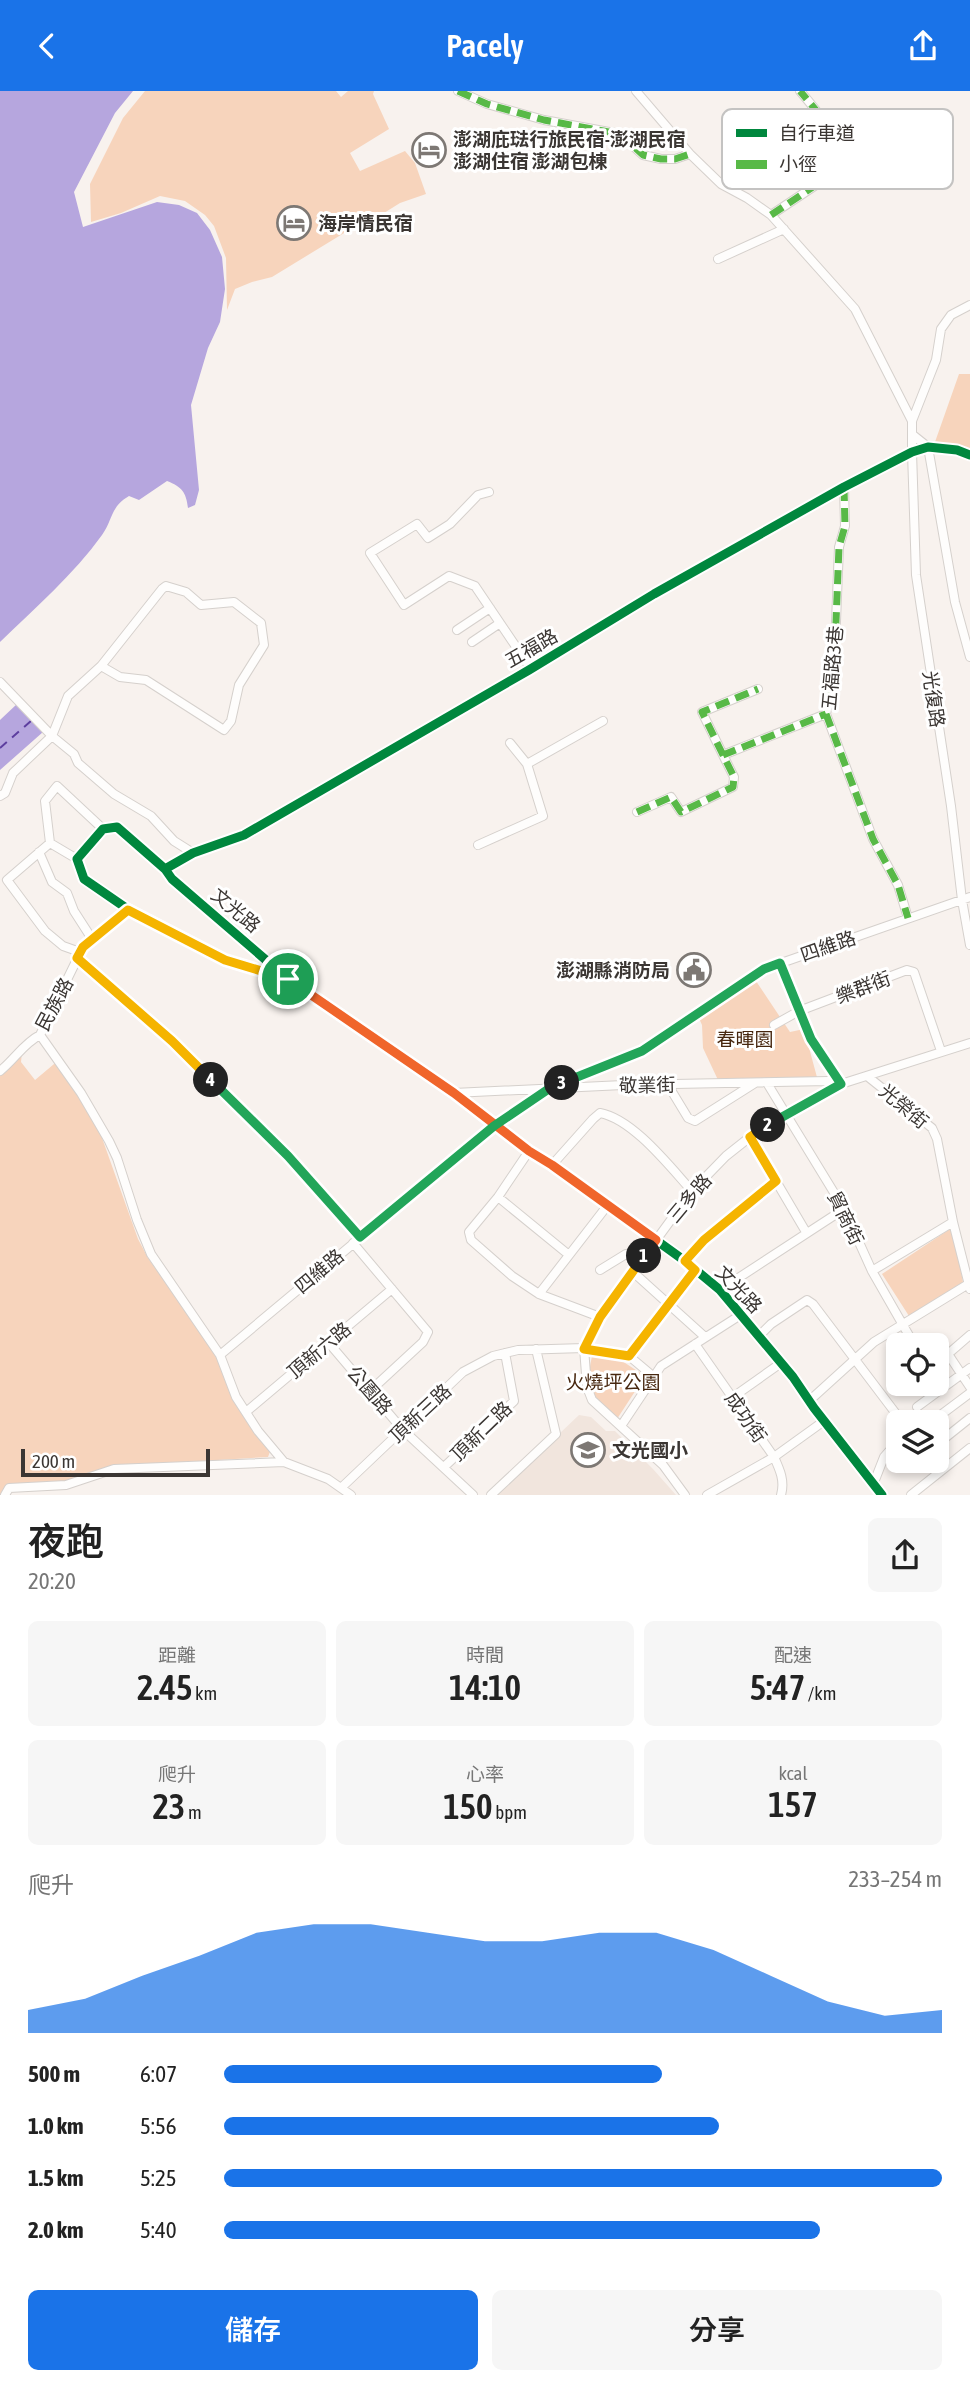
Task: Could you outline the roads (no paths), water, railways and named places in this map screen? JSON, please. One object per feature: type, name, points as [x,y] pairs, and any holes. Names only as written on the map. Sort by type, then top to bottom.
[{"type":"street","points":[[458,91],[488,104],[544,120],[620,134],[643,155],[675,159],[690,154]]},
{"type":"street","points":[[636,91],[690,154],[722,185]]},
{"type":"street","points":[[800,91],[815,109]]},
{"type":"street","points":[[730,189],[771,215],[855,309],[912,421]]},
{"type":"street","points":[[771,215],[810,189]]},
{"type":"street","points":[[718,258],[784,229]]},
{"type":"street","points":[[912,421],[936,360],[941,329],[951,315],[970,305]]},
{"type":"street","name":"光復路","points":[[912,421],[916,575],[966,898],[970,945]]},
{"type":"street","points":[[913,435],[928,447],[970,454]]},
{"type":"street","points":[[928,447],[955,602],[970,657]]},
{"type":"street","name":"五福路","points":[[165,869],[192,853],[244,835],[531,669],[654,594],[844,487],[912,452],[928,447]]},
{"type":"street","name":"五福路3巷","points":[[844,487],[845,526],[839,547],[834,671],[828,675],[826,714],[873,839],[898,885],[908,918]]},
{"type":"street","points":[[489,492],[478,495],[450,524],[428,538],[417,524],[370,553],[404,605],[449,576],[475,586],[531,669]]},
{"type":"street","points":[[0,796],[5,793],[13,773],[52,736],[68,696],[101,666],[166,586],[186,592],[201,605],[233,602],[261,623],[264,645],[239,685],[231,721],[223,730],[146,680],[120,677],[101,666]]},
{"type":"street","points":[[457,629],[490,608]]},
{"type":"street","points":[[472,642],[500,623]]},
{"type":"street","points":[[0,682],[52,736],[74,754],[78,763],[105,786],[151,816],[174,841],[192,853]]},
{"type":"street","points":[[637,812],[671,797],[681,812],[733,787],[734,777],[702,712],[758,688]]},
{"type":"street","points":[[723,755],[826,714]]},
{"type":"street","points":[[527,764],[603,721]]},
{"type":"street","points":[[478,845],[543,816],[527,764],[509,743]]},
{"type":"street","points":[[50,843],[45,801],[57,786],[103,829],[77,859]]},
{"type":"street","name":"文光路","points":[[103,829],[117,827],[165,869],[172,879],[288,979],[454,1093],[494,1126],[685,1261],[720,1290],[781,1363],[882,1495]]},
{"type":"street","points":[[50,843],[7,880],[45,931],[79,955],[172,1041],[288,1156],[360,1237]]},
{"type":"street","points":[[50,843],[77,859],[84,879],[128,910],[225,960],[288,979]]},
{"type":"street","points":[[39,852],[52,882],[67,893],[74,911],[92,939]]},
{"type":"street","name":"四維路","points":[[220,1355],[494,1126],[550,1088],[642,1051],[764,969],[966,898]]},
{"type":"street","name":"民族路","points":[[0,1071],[40,1035],[83,947],[128,910]]},
{"type":"street","points":[[780,963],[811,1039],[841,1084]]},
{"type":"street","name":"樂群街","points":[[774,1025],[799,1011],[906,969],[914,972],[941,1051]]},
{"type":"street","points":[[40,1035],[81,1093],[109,1141],[151,1254],[220,1355],[236,1397],[284,1462]]},
{"type":"street","name":"三多路","points":[[584,1349],[600,1317],[692,1191],[726,1156],[788,1113],[841,1084],[970,1042]]},
{"type":"street","name":"光榮街","points":[[867,1076],[932,1128],[937,1139],[953,1222],[970,1285]]},
{"type":"street","name":"敬業街","points":[[454,1093],[829,1081],[841,1084]]},
{"type":"street","points":[[668,1085],[688,1118],[695,1121],[755,1083]]},
{"type":"street","name":"貿商街","points":[[767,1083],[788,1113],[844,1209],[872,1271],[908,1333]]},
{"type":"street","points":[[552,1165],[600,1113],[609,1115],[643,1138],[692,1191]]},
{"type":"street","points":[[750,1137],[806,1232]]},
{"type":"street","points":[[529,1151],[498,1197],[469,1232],[471,1240],[512,1276],[539,1294],[600,1317]]},
{"type":"street","points":[[685,1261],[704,1240],[776,1181]]},
{"type":"street","points":[[498,1197],[569,1255]]},
{"type":"street","points":[[539,1294],[607,1206]]},
{"type":"street","points":[[720,1290],[844,1209]]},
{"type":"street","points":[[872,1271],[953,1222]]},
{"type":"street","points":[[353,1243],[428,1332],[423,1342],[370,1391]]},
{"type":"street","points":[[600,1270],[626,1254],[640,1263]]},
{"type":"street","points":[[654,1377],[629,1356],[695,1270]]},
{"type":"street","points":[[633,1272],[705,1337]]},
{"type":"street","points":[[809,1401],[874,1342],[970,1285]]},
{"type":"street","name":"頂新六路","points":[[246,1412],[391,1289]]},
{"type":"street","points":[[759,1336],[771,1324],[807,1300],[813,1304],[893,1410]]},
{"type":"street","points":[[621,1426],[661,1366],[742,1314]]},
{"type":"street","points":[[949,1353],[970,1335]]},
{"type":"street","name":"公園路","points":[[328,1342],[402,1429],[473,1495]]},
{"type":"street","name":"成功街","points":[[695,1344],[774,1457],[782,1474],[781,1495]]},
{"type":"street","points":[[491,1495],[556,1434],[536,1349]]},
{"type":"street","points":[[584,1349],[587,1387],[592,1400],[663,1465],[685,1495]]},
{"type":"street","name":"頂新三路","points":[[342,1487],[463,1373],[493,1356],[518,1350],[584,1349],[629,1356]]},
{"type":"street","name":"頂新二路","points":[[444,1467],[514,1401],[505,1353]]},
{"type":"street","points":[[949,1356],[970,1387]]},
{"type":"street","points":[[733,1397],[781,1363]]},
{"type":"street","points":[[917,1407],[970,1368]]},
{"type":"street","points":[[947,1410],[970,1392]]},
{"type":"street","points":[[949,1435],[970,1418]]},
{"type":"street","points":[[707,1495],[774,1457],[824,1421]]},
{"type":"street","points":[[911,1495],[970,1448]]},
{"type":"street","points":[[873,1485],[886,1455]]},
{"type":"street","points":[[5,1495],[9,1489],[66,1485],[114,1469],[284,1462],[342,1487],[351,1495]]},
{"type":"place","name":"澎湖庇琺行旅民宿-澎湖民宿 澎湖住宿 澎湖包棟","points":[[429,150]]},
{"type":"place","name":"海岸情民宿","points":[[294,223]]},
{"type":"place","name":"澎湖縣消防局","points":[[694,970]]},
{"type":"place","name":"文光國小","points":[[588,1450]]},
{"type":"park label","name":"春暉園","points":[[745,1039]]},
{"type":"park label","name":"火燒坪公園","points":[[613,1382]]}]
